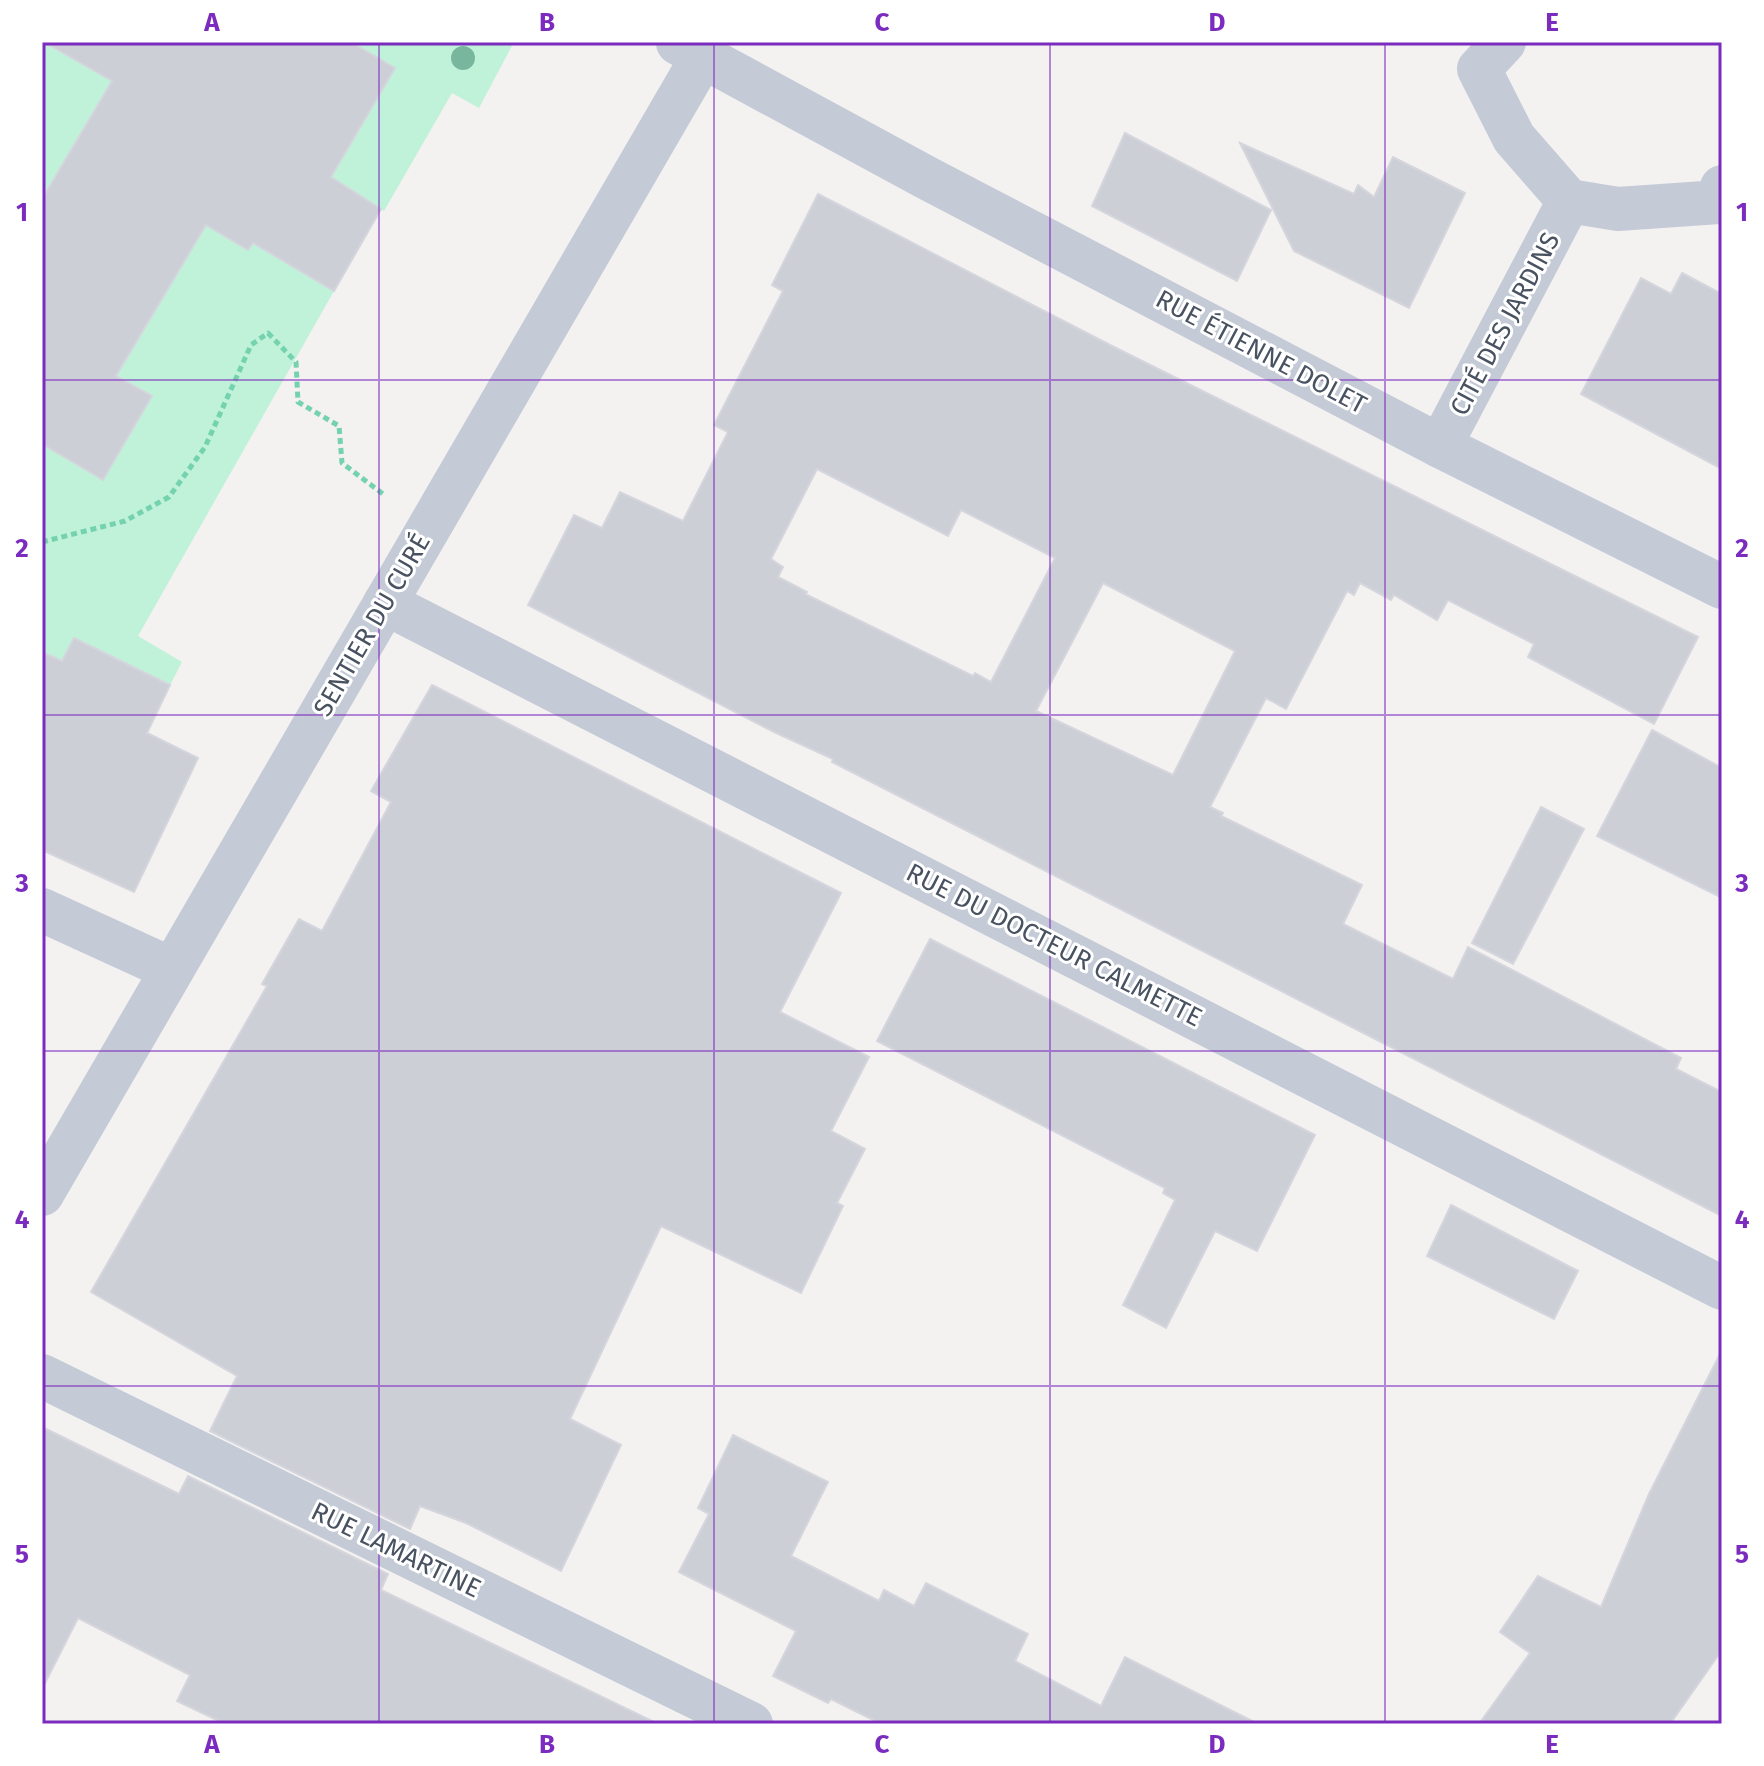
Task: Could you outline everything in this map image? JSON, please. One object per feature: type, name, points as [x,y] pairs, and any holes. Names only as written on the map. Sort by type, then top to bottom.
[{"type":"street","name":"CITÉ DES JARDINS","points":[[1504,42],[1479,69],[1514,138],[1569,201],[1618,209],[1719,202],[1722,187]]},
{"type":"street","name":"RUE ÉTIENNE DOLET","points":[[690,49],[1440,446],[1722,587]]},
{"type":"street","name":"SENTIER DU CURÉ","points":[[42,1194],[385,603],[690,49]]},
{"type":"street","name":"CITÉ DES JARDINS","points":[[1440,446],[1569,201]]},
{"type":"street","name":"RUE DU DOCTEUR CALMETTE","points":[[385,603],[1722,1288]]},
{"type":"street","points":[[42,910],[171,969]]},
{"type":"street","name":"RUE LAMARTINE","points":[[42,1376],[751,1724]]},
{"type":"path","points":[[42,542],[125,521],[169,497],[205,447],[251,345],[268,333],[296,362],[298,402],[339,426],[342,463],[366,482]]},
{"type":"green space","points":[[42,42],[112,81],[48,189],[42,239]]},
{"type":"green space","points":[[351,42],[514,42],[479,108],[452,93],[384,211],[331,177],[395,68]]},
{"type":"green space","points":[[197,220],[248,249],[253,243],[334,291],[138,636],[182,662],[170,685],[74,638],[62,661],[42,652],[42,444],[103,480],[152,397],[116,376],[180,268]]},
{"type":"building","points":[[44,42],[351,42],[395,68],[331,177],[381,209],[334,291],[253,243],[248,250],[206,225],[116,376],[152,396],[103,480],[42,444],[42,199],[112,81]]},
{"type":"building","points":[[1125,133],[1271,210],[1237,281],[1092,206]]},
{"type":"building","points":[[1240,143],[1354,194],[1358,185],[1374,197],[1393,157],[1465,193],[1409,308],[1294,251]]},
{"type":"building","points":[[818,194],[1114,347],[1698,637],[1654,724],[1528,657],[1534,644],[1448,600],[1437,620],[1394,595],[1391,600],[1360,583],[1354,595],[1347,591],[1286,709],[1266,698],[1210,807],[1223,813],[1221,816],[1362,885],[1343,924],[1453,979],[1468,947],[1681,1058],[1676,1069],[1722,1092],[1722,1216],[528,605],[574,515],[602,528],[620,492],[683,521],[728,432],[714,425],[783,291],[772,285]],"holes":[[[817,469],[948,536],[961,510],[1055,558],[991,682],[805,594],[807,592],[778,577],[783,567],[771,559]],[[1103,583],[1235,651],[1173,775],[1036,711]]]},
{"type":"building","points":[[1682,273],[1722,294],[1722,469],[1581,394],[1641,278],[1671,294]]},
{"type":"building","points":[[74,638],[170,685],[147,733],[198,758],[134,892],[42,850],[42,652],[62,661]]},
{"type":"building","points":[[432,685],[841,893],[780,1012],[869,1057],[831,1131],[865,1149],[837,1203],[843,1206],[801,1293],[661,1226],[570,1419],[621,1445],[561,1571],[466,1523],[420,1506],[410,1529],[210,1431],[237,1376],[91,1292],[267,986],[262,984],[299,919],[322,931],[391,802],[371,791]]},
{"type":"building","points":[[1652,730],[1722,768],[1722,898],[1597,836]]},
{"type":"building","points":[[1541,807],[1584,829],[1513,964],[1472,943]]},
{"type":"building","points":[[930,939],[1315,1135],[1257,1251],[1215,1231],[1166,1328],[1123,1305],[1175,1200],[1163,1193],[1165,1188],[877,1041]]},
{"type":"building","points":[[1451,1205],[1578,1271],[1554,1319],[1427,1256]]},
{"type":"building","points":[[1722,1350],[1722,1650],[1670,1724],[1479,1724],[1530,1653],[1500,1632],[1538,1576],[1601,1607],[1649,1494]]},
{"type":"building","points":[[42,1427],[179,1494],[188,1476],[388,1574],[381,1590],[658,1724],[225,1724],[177,1701],[190,1675],[78,1618],[42,1689]]},
{"type":"building","points":[[733,1435],[828,1482],[791,1556],[879,1601],[884,1590],[914,1606],[926,1583],[1028,1634],[1015,1661],[1101,1706],[1125,1657],[1258,1724],[881,1724],[831,1699],[828,1703],[773,1676],[796,1631],[679,1572],[709,1514],[698,1508]]}]
